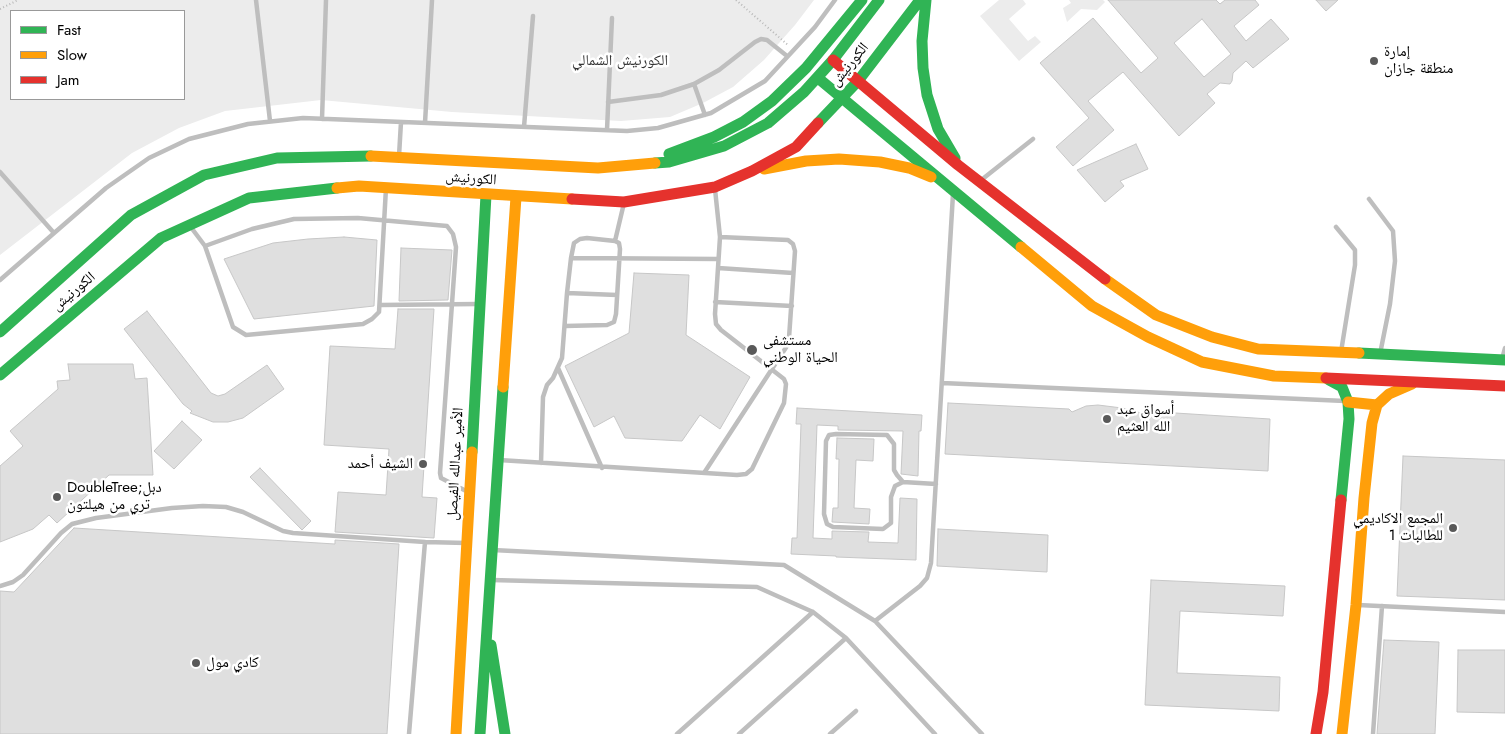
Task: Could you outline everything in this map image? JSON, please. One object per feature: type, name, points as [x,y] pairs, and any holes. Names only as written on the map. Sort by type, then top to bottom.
[{"type":"street","points":[[628,165],[674,152],[714,137],[743,122],[772,101],[806,68],[862,0]]},
{"type":"street","name":"الكورنيش","points":[[0,332],[131,215],[204,175],[277,158],[356,155],[598,168],[669,162],[724,146],[768,122],[804,92],[833,60],[879,0]]},
{"type":"street","name":"الكورنيش","points":[[0,375],[161,238],[249,198],[359,186],[516,197],[624,202],[715,187],[752,171],[796,147],[843,99],[920,0]]},
{"type":"street","points":[[926,0],[922,41],[927,95],[938,128],[958,165]]},
{"type":"street","points":[[833,60],[979,182],[1116,288],[1156,314],[1212,337],[1258,349],[1341,354],[1504,356]]},
{"type":"street","points":[[818,78],[1092,306],[1148,337],[1202,362],[1274,376],[1505,386]]},
{"type":"street","points":[[752,171],[806,161],[839,159],[880,162],[909,168],[942,182]]},
{"type":"street","name":"الأمير عبدالله الفيصل","points":[[456,734],[486,195]]},
{"type":"street","points":[[480,734],[516,197]]},
{"type":"street","points":[[1316,734],[1323,692],[1349,419],[1348,402],[1342,387],[1324,378]]},
{"type":"street","points":[[1342,734],[1356,605],[1372,423],[1377,405],[1389,394],[1415,383]]},
{"type":"street","points":[[1348,402],[1377,405]]},
{"type":"street","points":[[488,618],[505,734]]},
{"type":"lane","points":[[256,0],[270,122]]},
{"type":"lane","points":[[322,119],[326,0]]},
{"type":"lane","points":[[425,123],[432,0]]},
{"type":"lane","points":[[0,280],[106,188],[149,158],[189,139],[248,124],[303,118],[627,131],[658,128],[712,112],[765,81],[814,27],[835,0]]},
{"type":"lane","points":[[524,127],[533,16]]},
{"type":"lane","points":[[607,130],[612,18]]},
{"type":"lane","points":[[608,102],[661,95],[694,84],[719,70],[761,38],[767,40],[787,56]]},
{"type":"lane","points":[[694,84],[704,114]]},
{"type":"lane","points":[[398,158],[402,122]]},
{"type":"lane","points":[[979,182],[1033,139]]},
{"type":"lane","points":[[0,172],[54,233]]},
{"type":"lane","points":[[189,225],[205,246],[233,327],[246,335],[363,324],[379,312],[386,187]]},
{"type":"lane","points":[[498,460],[737,476],[746,474],[752,469],[784,403],[786,393],[784,378],[721,330],[716,324],[715,302],[720,237],[715,187]]},
{"type":"lane","points":[[875,621],[927,578],[931,563],[953,190]]},
{"type":"lane","points":[[1368,198],[1393,231],[1395,261],[1390,304],[1380,355]]},
{"type":"lane","points":[[615,240],[624,202]]},
{"type":"lane","points":[[205,246],[252,229],[294,219],[358,218],[447,226],[453,234],[456,247],[440,474],[441,478],[469,493]]},
{"type":"lane","points":[[1336,227],[1355,250],[1355,265],[1341,354]]},
{"type":"lane","points":[[704,473],[787,346],[790,338],[795,251],[793,244],[788,240],[720,237]]},
{"type":"lane","points":[[541,463],[543,397],[547,385],[553,378],[562,358],[571,258],[574,243],[587,238],[615,240],[619,244],[619,257],[614,322],[607,325],[565,326]]},
{"type":"lane","points":[[571,258],[718,259]]},
{"type":"lane","points":[[718,268],[794,273]]},
{"type":"lane","points":[[568,293],[617,295]]},
{"type":"lane","points":[[715,302],[792,306]]},
{"type":"lane","points":[[380,305],[480,304]]},
{"type":"lane","points":[[558,368],[602,468]]},
{"type":"lane","points":[[942,384],[1348,402]]},
{"type":"lane","points":[[903,482],[894,470],[894,444],[886,435],[829,435],[826,441],[824,514],[826,524],[833,527],[883,529],[891,524],[892,491],[895,486],[903,482],[936,484]]},
{"type":"lane","points":[[0,586],[13,582],[23,575],[61,533],[72,524],[96,518],[172,508],[226,507],[243,512],[283,531],[293,533],[467,543]]},
{"type":"lane","points":[[410,734],[425,542]]},
{"type":"lane","points":[[492,550],[784,565],[875,621],[982,734]]},
{"type":"lane","points":[[490,580],[757,587],[813,612],[846,638],[935,734]]},
{"type":"lane","points":[[1356,605],[1505,612]]},
{"type":"lane","points":[[1373,734],[1382,606]]},
{"type":"lane","points":[[677,734],[813,612]]},
{"type":"lane","points":[[739,734],[846,638]]},
{"type":"lane","points":[[830,734],[856,711]]},
{"type":"path","points":[[0,9],[18,0]]},
{"type":"path","points":[[736,0],[794,50]]},
{"type":"green space","name":"الكورنيش الشمالي","points":[[0,0],[814,0],[764,60],[733,87],[703,103],[670,117],[621,121],[452,112],[321,100],[225,111],[179,128],[132,153],[0,255]]},
{"type":"green space","points":[[999,0],[1023,0],[1026,4],[1009,19],[1028,41],[1035,36],[1041,42],[1019,61],[980,16]]},
{"type":"green space","points":[[1069,0],[1103,0],[1105,2],[1097,10],[1081,9],[1067,22],[1063,8],[1071,3]]},
{"type":"building","points":[[1108,0],[1216,0],[1220,4],[1225,0],[1255,0],[1259,5],[1234,26],[1246,41],[1271,19],[1289,39],[1253,68],[1246,61],[1233,73],[1230,84],[1220,83],[1207,94],[1215,103],[1179,136],[1123,72],[1088,101],[1114,130],[1073,166],[1056,147],[1089,118],[1040,63],[1093,18],[1141,73],[1158,58]],"holes":[[[1202,19],[1231,54],[1204,77],[1174,43]]]},
{"type":"building","points":[[1316,0],[1338,0],[1326,11]]},
{"type":"building","points":[[1136,144],[1148,169],[1120,181],[1124,186],[1105,202],[1077,170]]},
{"type":"building","points":[[344,237],[377,240],[374,306],[254,319],[224,259],[273,243]]},
{"type":"building","points":[[401,248],[452,250],[448,300],[399,301]]},
{"type":"building","name":"مستشفى الحياة الوطني","points":[[634,273],[689,275],[686,335],[750,377],[720,429],[700,415],[682,441],[625,438],[614,416],[594,427],[565,366],[629,333]]},
{"type":"building","points":[[398,309],[434,309],[422,497],[437,498],[434,538],[335,532],[338,492],[386,495],[389,449],[324,445],[330,346],[395,349]]},
{"type":"building","points":[[147,311],[211,393],[218,396],[225,394],[267,365],[284,389],[243,418],[228,422],[213,422],[190,413],[192,411],[183,404],[124,329]]},
{"type":"building","points":[[68,364],[133,364],[135,379],[147,378],[153,475],[109,475],[57,523],[49,515],[33,529],[0,542],[0,466],[23,446],[10,431],[58,389],[57,381],[70,380]]},
{"type":"building","points":[[948,403],[1069,409],[1072,412],[1086,406],[1098,405],[1122,408],[1145,414],[1144,411],[1270,419],[1268,471],[945,454]]},
{"type":"building","points":[[797,408],[922,415],[921,431],[919,431],[918,476],[901,474],[903,431],[838,430],[838,426],[817,425],[813,538],[832,539],[832,531],[869,532],[868,542],[898,543],[900,498],[917,499],[916,560],[791,554],[792,538],[797,538],[801,424],[796,424]]},
{"type":"building","points":[[182,421],[202,440],[174,469],[154,451]]},
{"type":"building","points":[[837,438],[874,439],[873,461],[856,460],[854,508],[870,509],[869,524],[832,522],[833,508],[838,508],[839,459],[836,459]]},
{"type":"building","name":"المجمع الاكاديمي 1 للطالبات","points":[[1403,456],[1505,460],[1505,600],[1397,596]]},
{"type":"building","points":[[260,468],[311,521],[302,530],[250,477]]},
{"type":"building","name":"كادي مول","points":[[74,528],[335,544],[335,540],[399,544],[387,734],[0,734],[0,591],[14,592]]},
{"type":"building","points":[[938,529],[1048,535],[1047,572],[937,566]]},
{"type":"building","points":[[1151,580],[1285,586],[1283,616],[1180,611],[1177,673],[1280,677],[1279,711],[1145,705]]},
{"type":"building","points":[[1384,640],[1439,642],[1435,734],[1377,734]]},
{"type":"building","points":[[1458,650],[1505,650],[1505,713],[1457,712]]},
{"type":"traffic: fast","points":[[669,154],[714,137],[743,122],[772,101],[806,68],[862,0]]},
{"type":"traffic: fast","points":[[655,163],[669,162],[724,146],[768,123],[804,92],[833,60],[879,0]]},
{"type":"traffic: fast","points":[[818,123],[858,81],[920,0]]},
{"type":"traffic: fast","points":[[926,0],[922,41],[927,95],[938,129],[955,158]]},
{"type":"traffic: fast","points":[[818,78],[1021,247]]},
{"type":"traffic: fast","points":[[0,332],[131,215],[204,175],[277,158],[371,156]]},
{"type":"traffic: fast","points":[[0,375],[161,238],[249,198],[337,188]]},
{"type":"traffic: fast","points":[[472,452],[486,195]]},
{"type":"traffic: fast","points":[[1359,353],[1505,360]]},
{"type":"traffic: fast","points":[[1329,380],[1342,387],[1348,402],[1349,419],[1341,500]]},
{"type":"traffic: fast","points":[[480,734],[503,387]]},
{"type":"traffic: fast","points":[[491,645],[505,734]]},
{"type":"traffic: slow","points":[[371,156],[598,168],[655,163]]},
{"type":"traffic: slow","points":[[764,169],[806,161],[839,159],[880,162],[909,168],[931,177]]},
{"type":"traffic: slow","points":[[337,188],[359,186],[572,199]]},
{"type":"traffic: slow","points":[[503,387],[516,197]]},
{"type":"traffic: slow","points":[[1021,247],[1092,306],[1148,337],[1202,362],[1274,376],[1326,378]]},
{"type":"traffic: slow","points":[[1105,279],[1156,315],[1212,337],[1258,349],[1359,353]]},
{"type":"traffic: slow","points":[[1342,734],[1356,605],[1372,423],[1377,405],[1389,394],[1412,384]]},
{"type":"traffic: slow","points":[[1348,402],[1377,405]]},
{"type":"traffic: slow","points":[[456,734],[472,452]]},
{"type":"traffic: jam","points":[[833,60],[958,165],[1105,279]]},
{"type":"traffic: jam","points":[[572,199],[624,202],[715,187],[752,171],[796,147],[818,123]]},
{"type":"traffic: jam","points":[[1326,378],[1505,386]]},
{"type":"traffic: jam","points":[[1316,734],[1323,692],[1341,500]]},
{"type":"place","name":"إمارة منطقة جازان","points":[[1374,61]]},
{"type":"place","name":"مستشفى الحياة الوطني","points":[[752,350]]},
{"type":"place","name":"أسواق عبد الله العثيم","points":[[1107,419]]},
{"type":"place","name":"الشيف أحمد","points":[[423,464]]},
{"type":"place","name":"DoubleTree;دبل تري من هيلتون","points":[[57,497]]},
{"type":"place","name":"المجمع الاكاديمي 1 للطالبات","points":[[1453,528]]},
{"type":"place","name":"كادي مول","points":[[196,663]]}]
